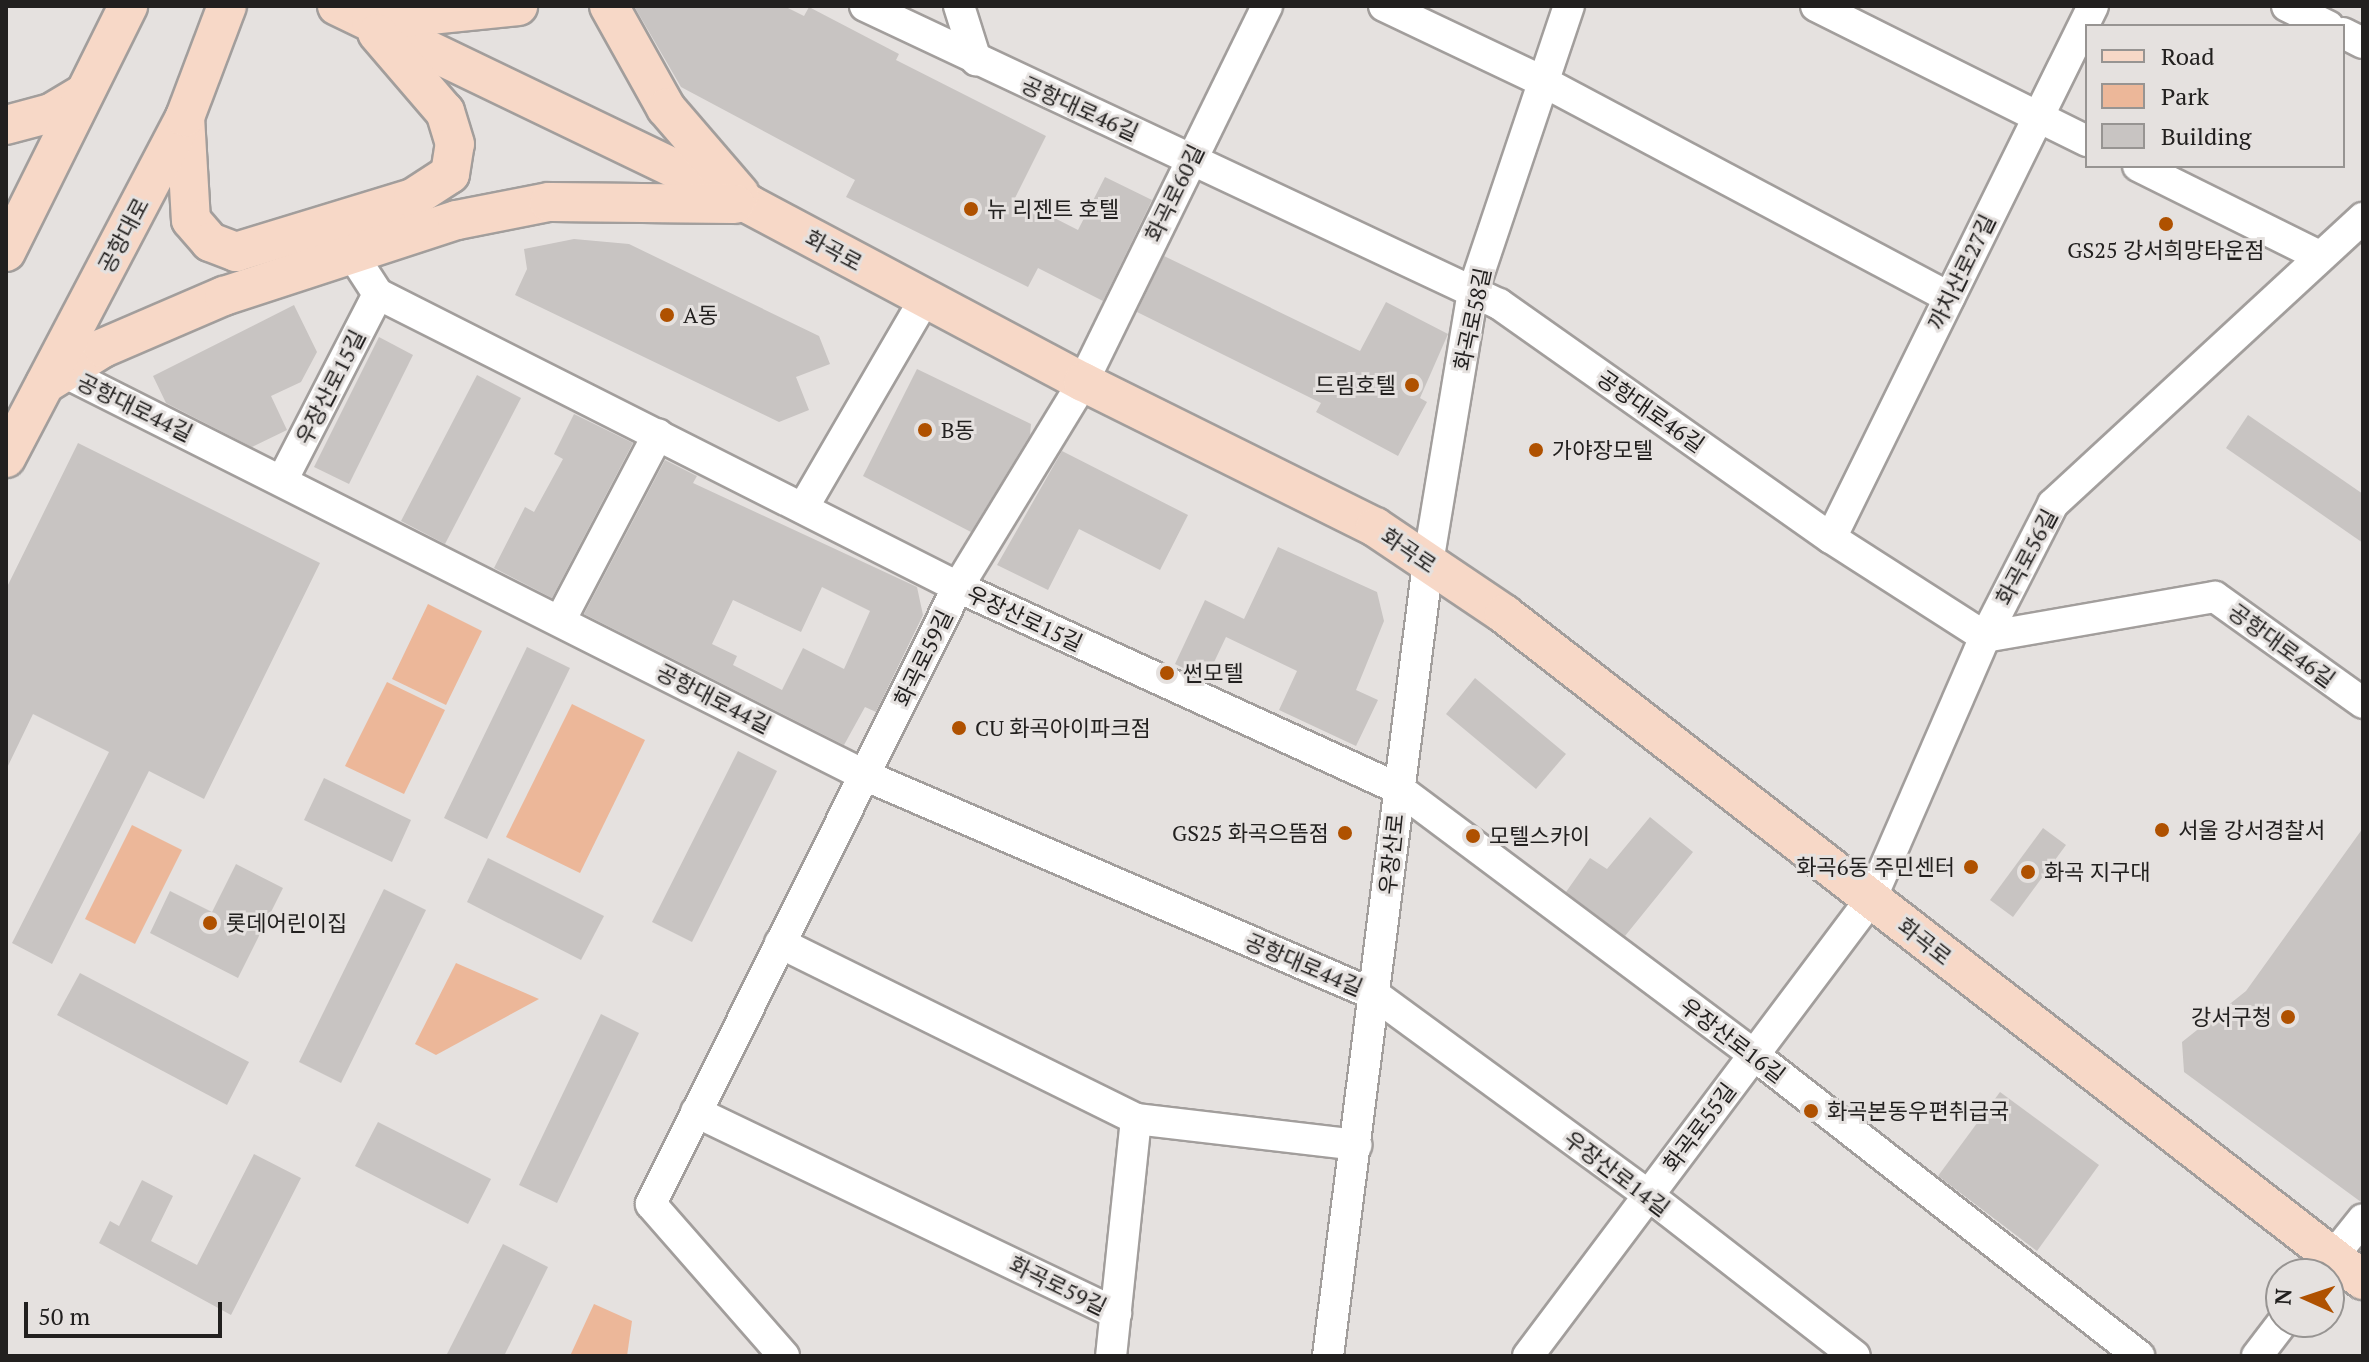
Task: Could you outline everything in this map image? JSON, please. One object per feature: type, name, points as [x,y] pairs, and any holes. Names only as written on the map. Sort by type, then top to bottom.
[{"type":"main road","points":[[6,252],[128,6]]},
{"type":"main road","name":"공항대로","points":[[6,458],[55,379],[185,117],[227,6]]},
{"type":"main road","points":[[353,14],[518,6]]},
{"type":"main road","points":[[609,6],[666,108],[750,205]]},
{"type":"main road","points":[[185,117],[191,220],[210,242],[236,252],[413,198],[450,174],[455,144],[445,112],[353,14]]},
{"type":"main road","name":"화곡로","points":[[353,14],[750,205],[1083,382],[1375,527],[1515,623],[1871,899],[2317,1258]]},
{"type":"main road","points":[[6,125],[51,113],[83,94]]},
{"type":"main road","points":[[55,379],[103,348],[224,296],[457,220],[549,202],[750,205]]},
{"type":"street","points":[[865,6],[976,60]]},
{"type":"street","points":[[959,6],[976,60]]},
{"type":"street","name":"화곡로60길","points":[[1083,382],[1267,6]]},
{"type":"street","points":[[1384,6],[1544,82],[1949,297]]},
{"type":"street","name":"화곡로58길","points":[[1428,563],[1473,291],[1569,6]]},
{"type":"street","points":[[1816,6],[2085,140]]},
{"type":"street","name":"까치산로27길","points":[[1831,538],[2093,6]]},
{"type":"street","points":[[2287,6],[2324,24]]},
{"type":"street","points":[[2345,34],[2363,43]]},
{"type":"street","name":"공항대로46길","points":[[976,60],[1191,157],[1473,291],[1831,538],[1985,637],[2215,597],[2363,703]]},
{"type":"street","points":[[2142,168],[2319,256]]},
{"type":"street","name":"화곡로56길","points":[[1871,899],[1985,637],[2053,504],[2363,218]]},
{"type":"street","points":[[352,254],[378,294]]},
{"type":"street","name":"우장산로15길","points":[[283,479],[378,294],[958,587],[1399,789]]},
{"type":"street","points":[[803,508],[925,298]]},
{"type":"street","name":"공항대로44길","points":[[55,379],[283,479],[864,775],[1375,995]]},
{"type":"street","name":"화곡로59길","points":[[784,1356],[651,1204],[958,587],[1083,382]]},
{"type":"street","points":[[560,621],[658,434]]},
{"type":"street","name":"우장산로","points":[[1328,1356],[1428,563]]},
{"type":"street","name":"우장산로16길","points":[[1399,789],[1754,1055],[2139,1356]]},
{"type":"street","name":"화곡로55길","points":[[1528,1356],[1871,899]]},
{"type":"street","points":[[780,943],[1136,1119],[1356,1145]]},
{"type":"street","name":"우장산로14길","points":[[1375,995],[1648,1195],[1855,1356]]},
{"type":"street","name":"화곡로59길","points":[[696,1112],[1116,1313]]},
{"type":"street","name":"화곡로59길","points":[[1111,1356],[1136,1119]]},
{"type":"street","points":[[2332,1258],[2363,1219]]},
{"type":"street","points":[[2257,1356],[2271,1338]]},
{"type":"green space","points":[[428,604],[482,631],[446,705],[392,679]]},
{"type":"green space","points":[[387,682],[445,710],[404,794],[345,766]]},
{"type":"green space","points":[[572,704],[645,740],[580,873],[506,837]]},
{"type":"green space","points":[[132,825],[182,850],[135,944],[85,919]]},
{"type":"green space","points":[[456,963],[539,999],[436,1055],[415,1044]]},
{"type":"green space","points":[[594,1304],[632,1321],[627,1356],[570,1356]]},
{"type":"building","points":[[634,6],[784,6],[804,16],[809,7],[899,54],[896,60],[1046,136],[1015,198],[1078,230],[1105,177],[1152,200],[1103,301],[1038,268],[1028,287],[846,197],[855,180],[681,87]]},
{"type":"building","name":"A동","points":[[574,239],[629,244],[819,336],[830,364],[796,377],[809,410],[779,422],[515,295],[527,269],[524,249]]},
{"type":"building","points":[[1164,256],[1360,351],[1386,302],[1448,334],[1420,398],[1427,402],[1398,456],[1316,412],[1321,403],[1137,312]]},
{"type":"building","points":[[294,305],[317,352],[301,382],[271,396],[287,430],[252,447],[166,403],[153,376]]},
{"type":"building","points":[[379,337],[413,355],[349,484],[314,467]]},
{"type":"building","name":"B동","points":[[917,369],[1031,424],[1030,435],[971,532],[863,476]]},
{"type":"building","points":[[477,375],[521,398],[445,544],[401,521]]},
{"type":"building","points":[[574,414],[633,443],[552,598],[494,568],[525,507],[534,512],[563,459],[554,454]]},
{"type":"building","points":[[2248,415],[2363,494],[2363,543],[2226,448]]},
{"type":"building","points":[[78,443],[320,563],[204,799],[149,771],[52,964],[12,943],[109,752],[33,714],[6,770],[6,589]]},
{"type":"building","points":[[1062,451],[1188,515],[1160,570],[1079,529],[1048,590],[997,565]]},
{"type":"building","points":[[665,460],[697,476],[693,483],[917,587],[923,615],[876,712],[865,707],[844,745],[584,614]],"holes":[[[822,587],[870,611],[844,669],[803,648],[782,690],[733,665],[737,656],[712,644],[733,600],[801,632]]]},
{"type":"building","points":[[1278,547],[1377,592],[1384,621],[1356,690],[1378,700],[1356,746],[1279,710],[1297,671],[1226,637],[1206,679],[1175,664],[1205,600],[1244,619]]},
{"type":"building","points":[[527,647],[570,668],[487,839],[444,818]]},
{"type":"building","points":[[1475,678],[1566,754],[1536,789],[1446,714]]},
{"type":"building","points":[[738,751],[777,771],[692,942],[652,922]]},
{"type":"building","points":[[324,778],[411,820],[392,862],[304,820]]},
{"type":"building","points":[[1650,817],[1693,852],[1625,936],[1566,892],[1590,858],[1607,869]]},
{"type":"building","name":"화곡 지구대","points":[[2043,828],[2066,845],[2013,917],[1990,900]]},
{"type":"building","name":"강서구청","points":[[2363,828],[2361,1202],[2184,1072],[2182,1042],[2246,991]]},
{"type":"building","points":[[488,858],[604,916],[581,960],[467,902]]},
{"type":"building","name":"롯데어린이집","points":[[236,864],[283,888],[238,978],[150,933],[170,891],[212,912]]},
{"type":"building","points":[[384,889],[426,910],[341,1083],[299,1062]]},
{"type":"building","points":[[80,973],[249,1062],[227,1105],[57,1015]]},
{"type":"building","points":[[601,1014],[639,1033],[557,1203],[519,1185]]},
{"type":"building","points":[[2000,1092],[2099,1165],[2037,1251],[1938,1176]]},
{"type":"building","points":[[378,1122],[491,1179],[468,1224],[355,1166]]},
{"type":"building","points":[[254,1154],[301,1178],[231,1315],[99,1243],[110,1221],[119,1226],[142,1180],[173,1196],[151,1241],[197,1265]]},
{"type":"building","points":[[503,1244],[548,1267],[504,1356],[446,1356]]},
{"type":"place","name":"뉴 리젠트 호텔","points":[[971,209]]},
{"type":"place","name":"GS25 강서희망타운점","points":[[2166,224]]},
{"type":"place","name":"A동","points":[[667,315]]},
{"type":"place","name":"드림호텔","points":[[1412,385]]},
{"type":"place","name":"B동","points":[[925,430]]},
{"type":"place","name":"가야장모텔","points":[[1536,450]]},
{"type":"place","name":"썬모텔","points":[[1167,673]]},
{"type":"place","name":"CU 화곡아이파크점","points":[[959,728]]},
{"type":"place","name":"서울 강서경찰서","points":[[2162,830]]},
{"type":"place","name":"GS25 화곡으뜸점","points":[[1345,833]]},
{"type":"place","name":"모텔스카이","points":[[1473,836]]},
{"type":"place","name":"화곡6동 주민센터","points":[[1971,867]]},
{"type":"place","name":"화곡 지구대","points":[[2028,872]]},
{"type":"place","name":"롯데어린이집","points":[[210,923]]},
{"type":"place","name":"강서구청","points":[[2288,1017]]},
{"type":"place","name":"화곡본동우편취급국","points":[[1811,1111]]}]
